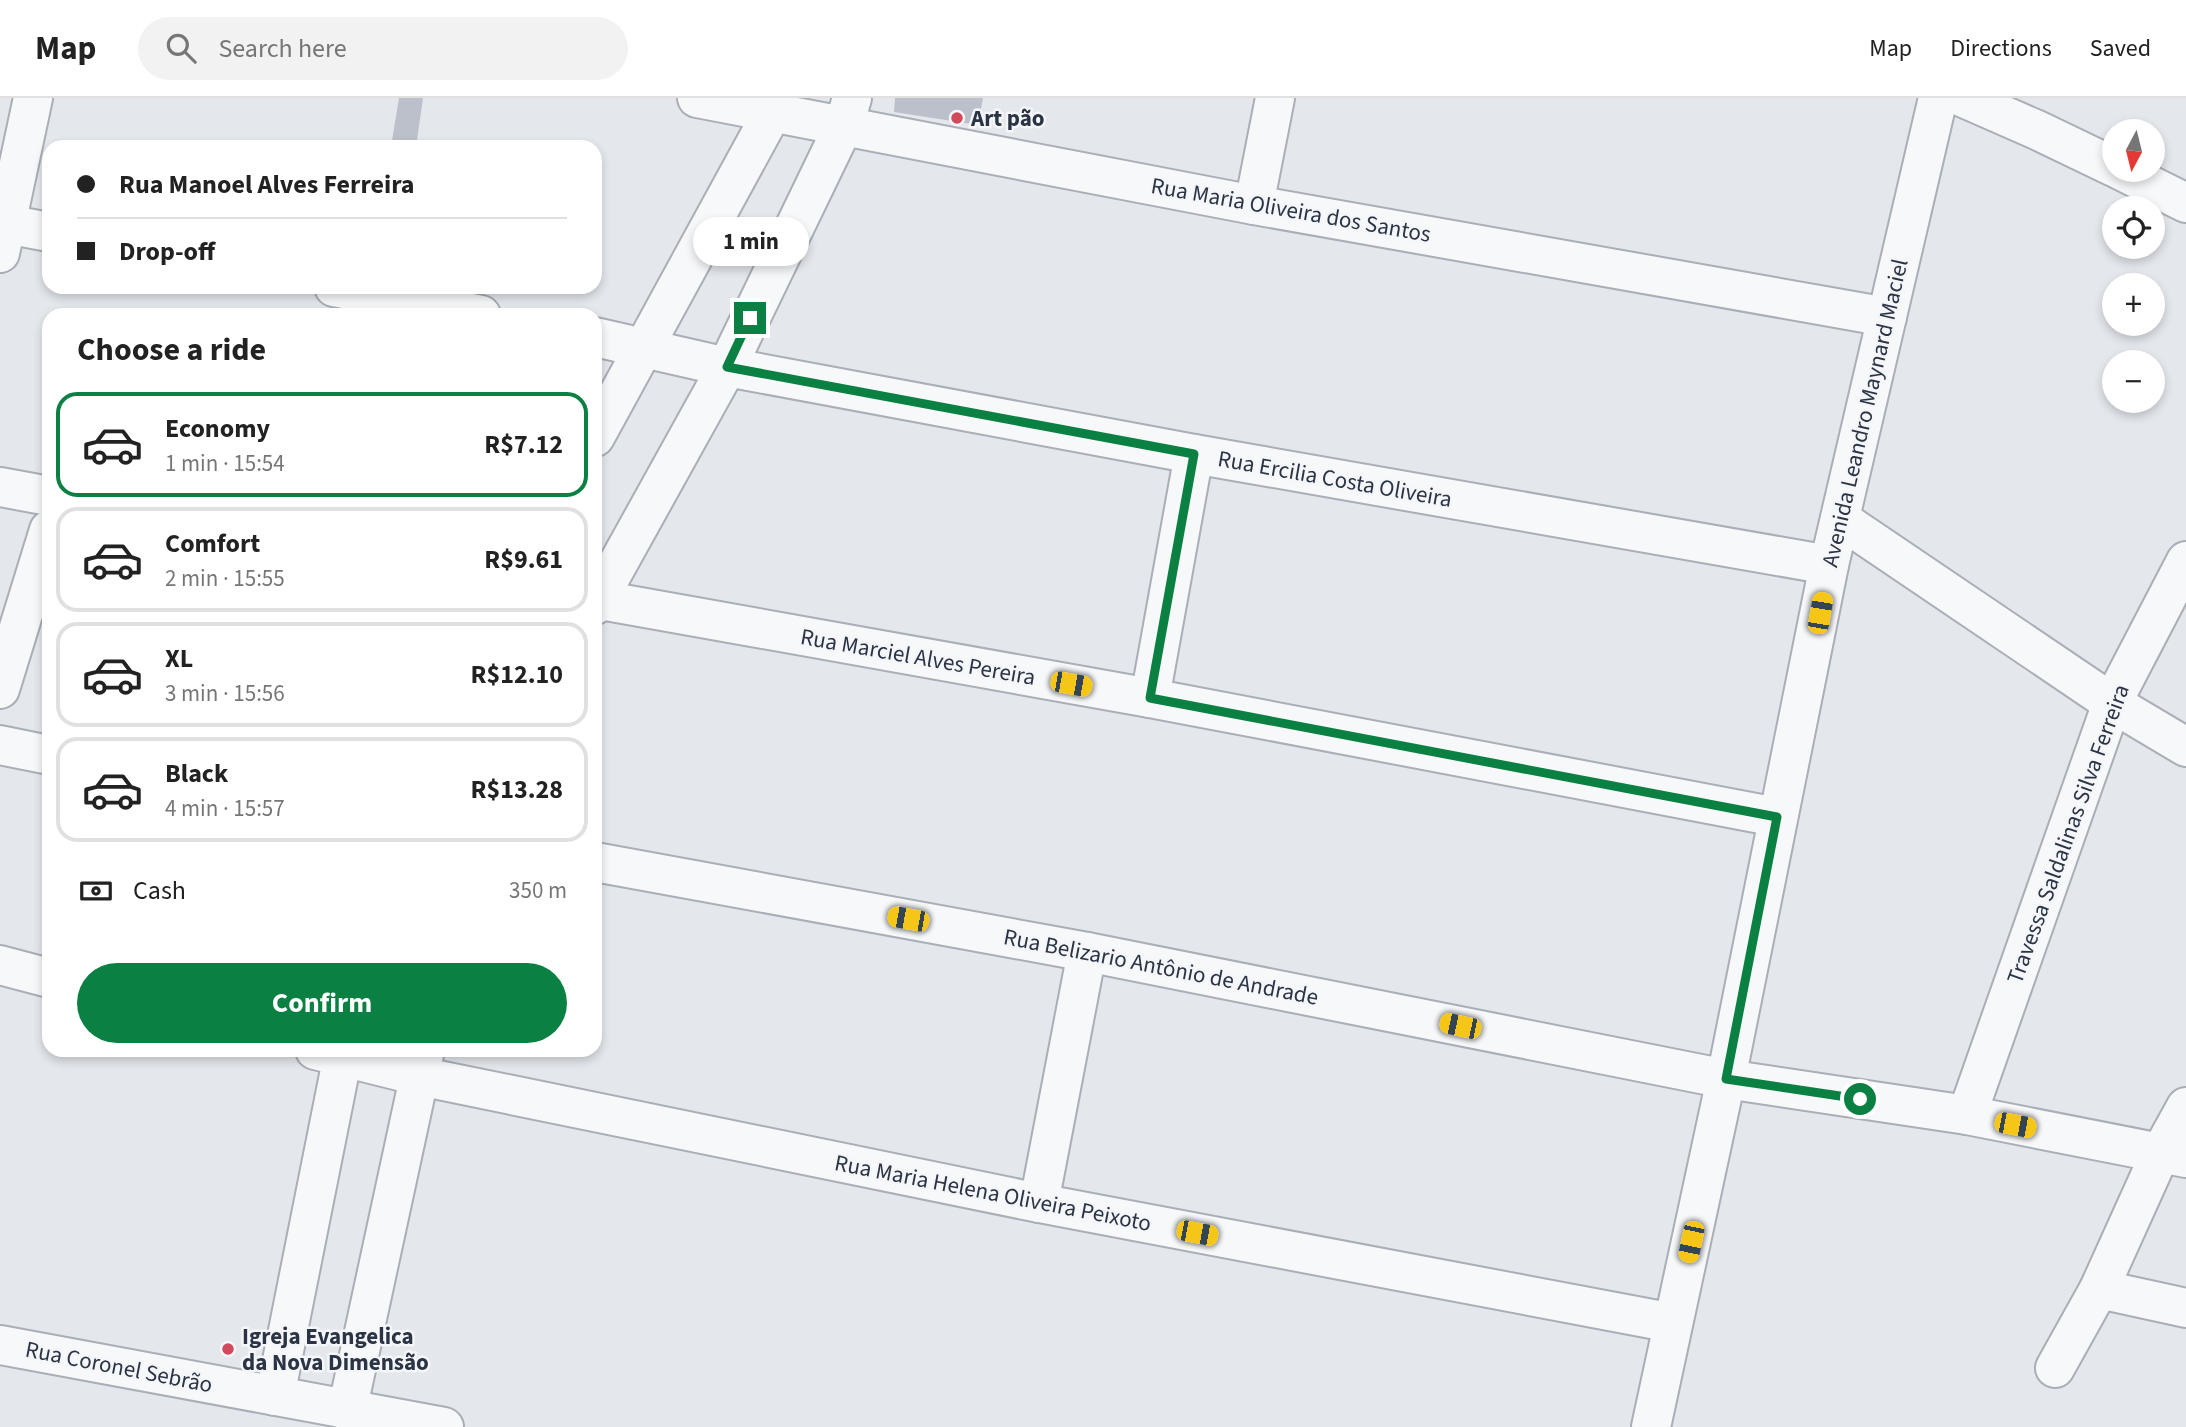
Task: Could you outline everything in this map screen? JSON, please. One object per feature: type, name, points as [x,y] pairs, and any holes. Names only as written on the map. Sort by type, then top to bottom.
[{"type":"street","points":[[33,98],[2,233],[42,232]]},
{"type":"street","name":"Rua Maria Oliveira dos Santos","points":[[697,98],[848,112],[1254,205],[1887,317]]},
{"type":"street","points":[[1254,205],[1275,98]]},
{"type":"street","name":"Avenida Leandro Maynard Maciel","points":[[1651,1427],[1726,1079],[1829,565],[1938,98]]},
{"type":"street","points":[[1964,98],[2102,161]]},
{"type":"street","points":[[602,424],[774,105]]},
{"type":"street","points":[[602,591],[727,367],[848,112]]},
{"type":"street","points":[[2145,182],[2186,202]]},
{"type":"street","points":[[371,294],[444,308]]},
{"type":"street","name":"Rua Ercilia Costa Oliveira","points":[[602,338],[727,367],[1194,454],[1829,565]]},
{"type":"street","points":[[1150,698],[1194,454]]},
{"type":"street","points":[[0,487],[42,495]]},
{"type":"street","points":[[1840,519],[2112,703],[2186,747]]},
{"type":"street","points":[[0,689],[42,553]]},
{"type":"street","name":"Travessa Saldalinas Silva Ferreira","points":[[1967,1115],[2112,703],[2186,561]]},
{"type":"street","name":"Rua Marciel Alves Pereira","points":[[602,603],[1150,698],[1777,817]]},
{"type":"street","points":[[0,745],[42,754]]},
{"type":"street","name":"Rua Belizario Antônio de Andrade","points":[[602,863],[1087,951],[1726,1079],[1967,1115],[2173,1156]]},
{"type":"street","points":[[1039,1203],[1087,951]]},
{"type":"street","points":[[0,965],[42,976]]},
{"type":"street","points":[[275,1396],[333,1057]]},
{"type":"street","name":"Rua Maria Helena Oliveira Peixoto","points":[[374,1057],[422,1063],[1039,1203],[1673,1323]]},
{"type":"street","points":[[347,1410],[422,1063]]},
{"type":"street","points":[[2055,1368],[2173,1156],[2186,1107]]},
{"type":"street","points":[[2099,1289],[2186,1308]]},
{"type":"street","name":"Rua Coronel Sebrão","points":[[0,1345],[444,1427]]},
{"type":"building","points":[[399,98],[423,98],[417,140],[392,140]]},
{"type":"building","name":"Art pão","points":[[895,98],[983,98],[978,125],[894,112]]},
{"type":"place","name":"Art pão","points":[[957,118]]},
{"type":"place","name":"Igreja Evangelica da Nova Dimensão","points":[[228,1349]]},
{"type":"route","points":[[750,318],[727,367],[1194,454],[1150,698],[1777,817],[1726,1079],[1860,1099]]}]
